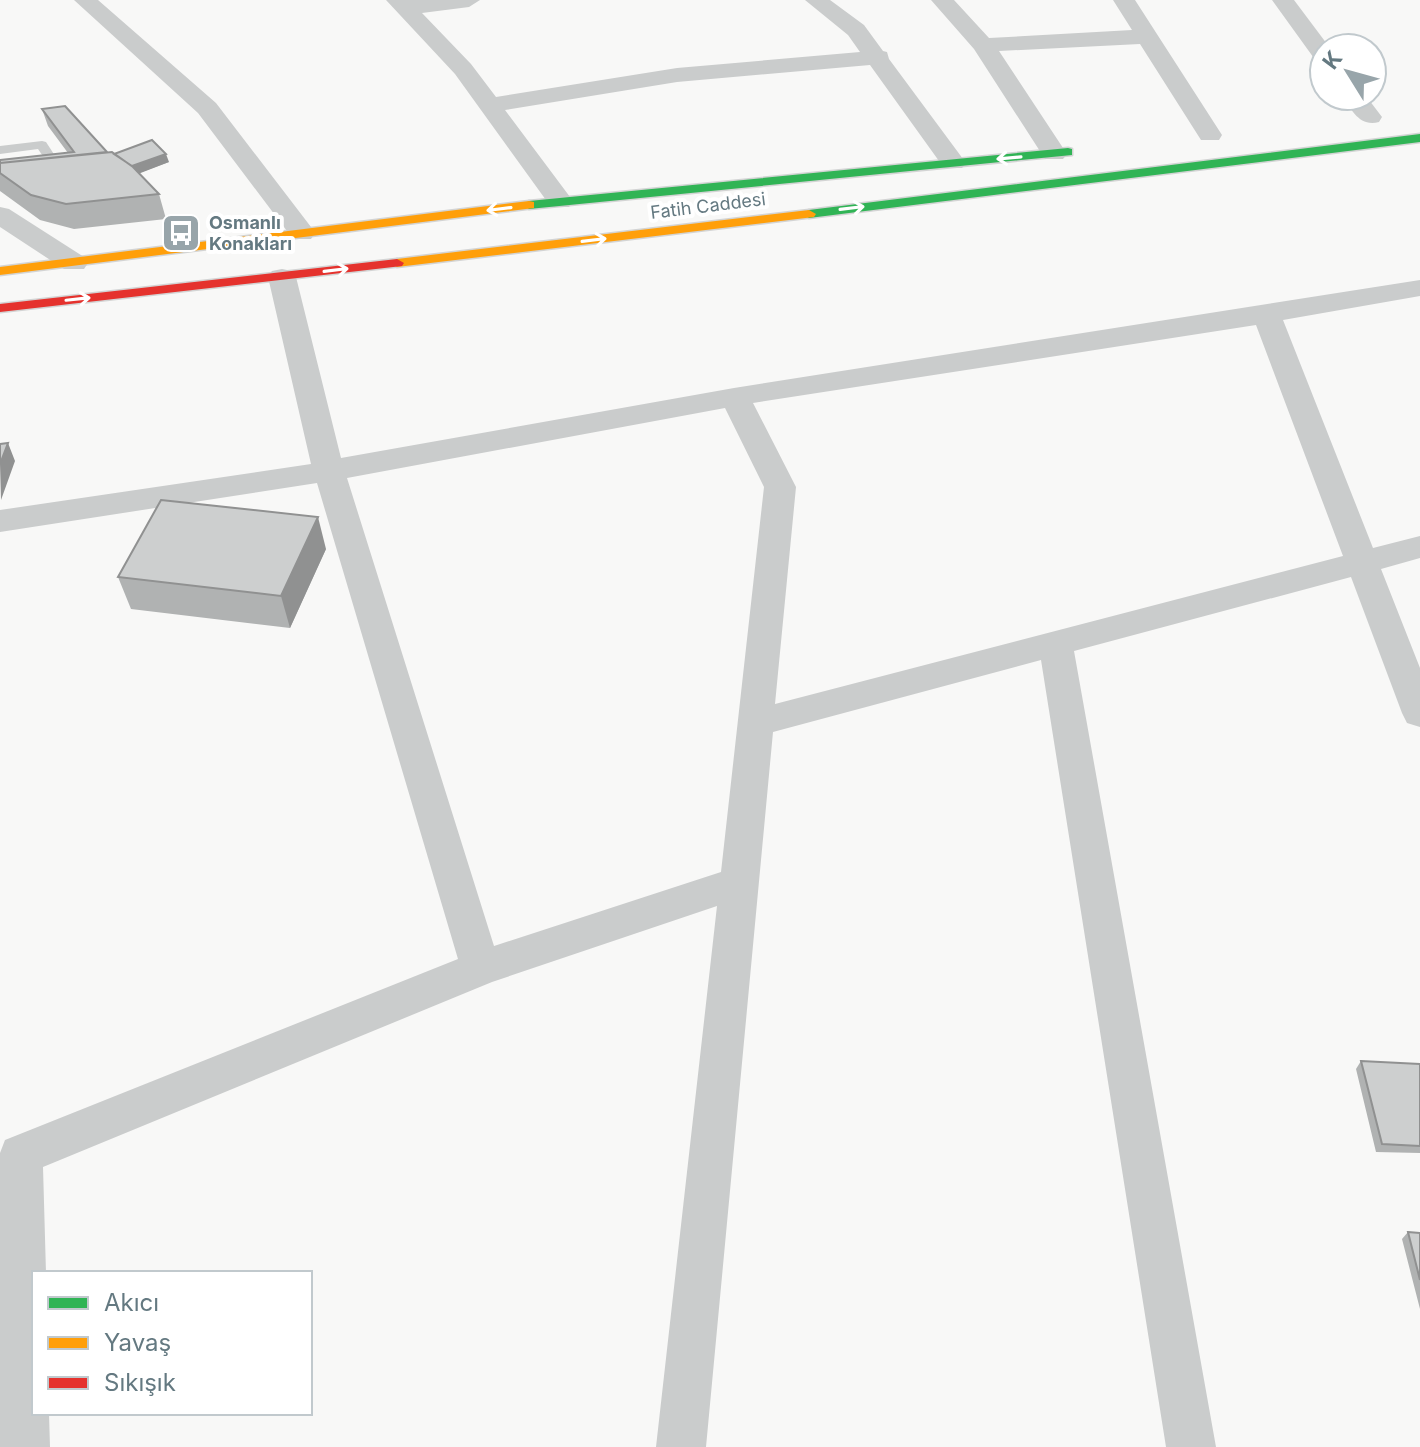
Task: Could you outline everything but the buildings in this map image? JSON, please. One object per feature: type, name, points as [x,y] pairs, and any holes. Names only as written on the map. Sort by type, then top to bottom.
[{"type":"main road","points":[[1378,112],[1395,113]]},
{"type":"main road","name":"Fatih Caddesi","points":[[0,308],[282,277],[1420,138]]},
{"type":"main road","name":"Fatih Caddesi","points":[[0,271],[560,201],[1085,150]]},
{"type":"street","points":[[85,0],[207,108],[302,233]]},
{"type":"street","points":[[401,4],[469,0]]},
{"type":"street","points":[[816,0],[850,24],[879,57],[953,163]]},
{"type":"street","points":[[942,0],[983,45],[1054,154]]},
{"type":"street","points":[[1124,0],[1210,135]]},
{"type":"street","points":[[1283,0],[1308,34]]},
{"type":"street","points":[[401,4],[463,69],[560,201]]},
{"type":"street","points":[[983,45],[1148,36]]},
{"type":"street","points":[[489,105],[677,75],[879,57]]},
{"type":"street","points":[[0,215],[74,263]]},
{"type":"street","points":[[282,277],[329,472],[481,968]]},
{"type":"street","points":[[0,521],[329,472],[735,397],[1267,316],[1420,288]]},
{"type":"street","points":[[1267,316],[1362,561],[1413,672],[1420,713]]},
{"type":"street","points":[[681,1447],[780,487],[735,397]]},
{"type":"street","points":[[755,723],[1420,547]]},
{"type":"street","points":[[1055,643],[1191,1447]]},
{"type":"street","points":[[25,1447],[21,1155],[481,968],[739,882]]},
{"type":"lane","points":[[0,150],[42,145],[55,165]]},
{"type":"traffic: fast","points":[[809,214],[1420,138]]},
{"type":"traffic: fast","points":[[529,205],[1068,152]]},
{"type":"traffic: slow","points":[[0,271],[529,205]]},
{"type":"traffic: slow","points":[[397,263],[809,214]]},
{"type":"traffic: jam","points":[[0,308],[397,263]]},
{"type":"place","name":"Osmanlı Konakları","points":[[181,233]]}]
